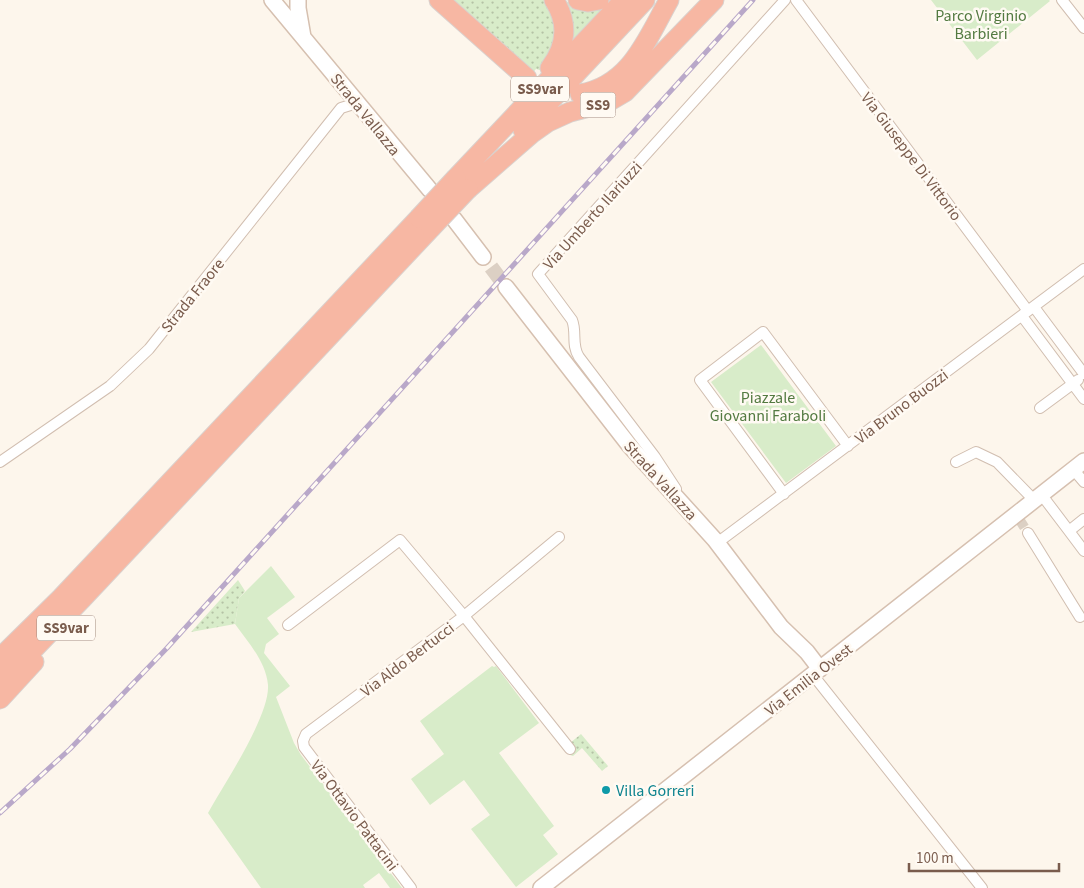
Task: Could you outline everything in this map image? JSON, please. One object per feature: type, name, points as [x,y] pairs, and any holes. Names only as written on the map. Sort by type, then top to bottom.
[{"type":"highway","points":[[439,0],[528,78]]},
{"type":"highway","points":[[482,152],[494,130],[546,74],[560,55],[564,26],[554,0]]},
{"type":"highway","points":[[578,0],[588,2],[599,0]]},
{"type":"highway","name":"SS9var","points":[[462,184],[482,152],[624,0]]},
{"type":"highway","name":"SS9var","points":[[425,223],[645,0]]},
{"type":"highway","name":"SS9","points":[[580,94],[604,87],[626,71],[670,0]]},
{"type":"highway","name":"SS9","points":[[462,184],[548,122],[570,112],[608,102],[625,92],[714,0]]},
{"type":"highway","points":[[0,678],[29,654],[126,552],[425,223]]},
{"type":"highway","points":[[0,658],[61,598],[425,223]]},
{"type":"highway","name":"SS9var","points":[[0,699],[95,597],[126,552]]},
{"type":"street","name":"Strada Vallazza","points":[[272,0],[430,190]]},
{"type":"street","name":"Strada Vallazza","points":[[298,0],[303,37]]},
{"type":"street","name":"Via Umberto Ilariuzzi","points":[[698,521],[686,506],[660,464],[579,357],[574,347],[574,325],[572,320],[538,274],[784,0]]},
{"type":"street","name":"Via Giuseppe Di Vittorio","points":[[796,0],[1028,311]]},
{"type":"street","points":[[1062,0],[1084,28]]},
{"type":"street","name":"Strada Fraore","points":[[0,462],[110,386],[149,349],[341,108],[357,103]]},
{"type":"street","points":[[454,219],[487,262]]},
{"type":"street","name":"Via Bruno Buozzi","points":[[717,543],[1084,270]]},
{"type":"street","name":"Strada Vallazza","points":[[506,287],[628,445],[717,543],[781,627],[807,652],[816,672]]},
{"type":"street","points":[[1028,311],[1084,374],[1040,408]]},
{"type":"street","points":[[1028,311],[1084,399]]},
{"type":"street","points":[[784,494],[700,380],[763,332],[848,446]]},
{"type":"street","points":[[956,462],[976,452],[992,458],[1037,497],[1069,531],[1084,551]]},
{"type":"street","name":"Via Emilia Ovest","points":[[541,888],[1018,516],[1037,497],[1079,465],[1084,482]]},
{"type":"street","points":[[1069,531],[1084,519]]},
{"type":"street","points":[[1028,533],[1080,617]]},
{"type":"street","points":[[556,539],[464,616],[570,748]]},
{"type":"street","name":"Via Aldo Bertucci","points":[[288,625],[400,540],[464,616],[306,734],[303,741]]},
{"type":"street","points":[[816,672],[845,717],[982,888]]},
{"type":"street","name":"Via Ottavio Pattacini","points":[[303,741],[304,748],[411,888]]},
{"type":"green space","points":[[447,0],[548,0],[559,31],[543,71],[536,69],[531,75]]},
{"type":"green space","points":[[563,0],[574,5],[608,4],[573,41],[570,40]]},
{"type":"green space","name":"Parco Virginio Barbieri","points":[[931,0],[1049,0],[1050,1],[977,60]]},
{"type":"green space","name":"Piazzale Giovanni Faraboli","points":[[761,345],[836,446],[786,483],[711,382]]},
{"type":"green space","points":[[271,566],[295,597],[267,618],[279,634],[266,644],[264,653],[290,686],[276,697],[294,743],[301,755],[402,888],[390,888],[379,873],[363,885],[365,888],[261,888],[208,813],[245,750],[262,714],[267,698],[268,685],[264,668],[256,653],[235,624],[239,598]]},
{"type":"green space","points":[[238,580],[245,591],[239,598],[235,624],[191,632]]},
{"type":"green space","points":[[492,666],[496,666],[539,723],[499,753],[554,826],[543,835],[558,854],[516,887],[471,829],[490,815],[464,780],[430,805],[411,779],[444,754],[420,721]]},
{"type":"green space","points":[[581,734],[608,766],[602,771],[582,748],[573,756],[564,748]]},
{"type":"tunnel","points":[[491,267],[506,287]]},
{"type":"tunnel","points":[[1019,519],[1028,533]]},
{"type":"railway","points":[[0,813],[70,749],[167,648],[753,0]]},
{"type":"place","name":"Villa Gorreri","points":[[606,790]]}]
